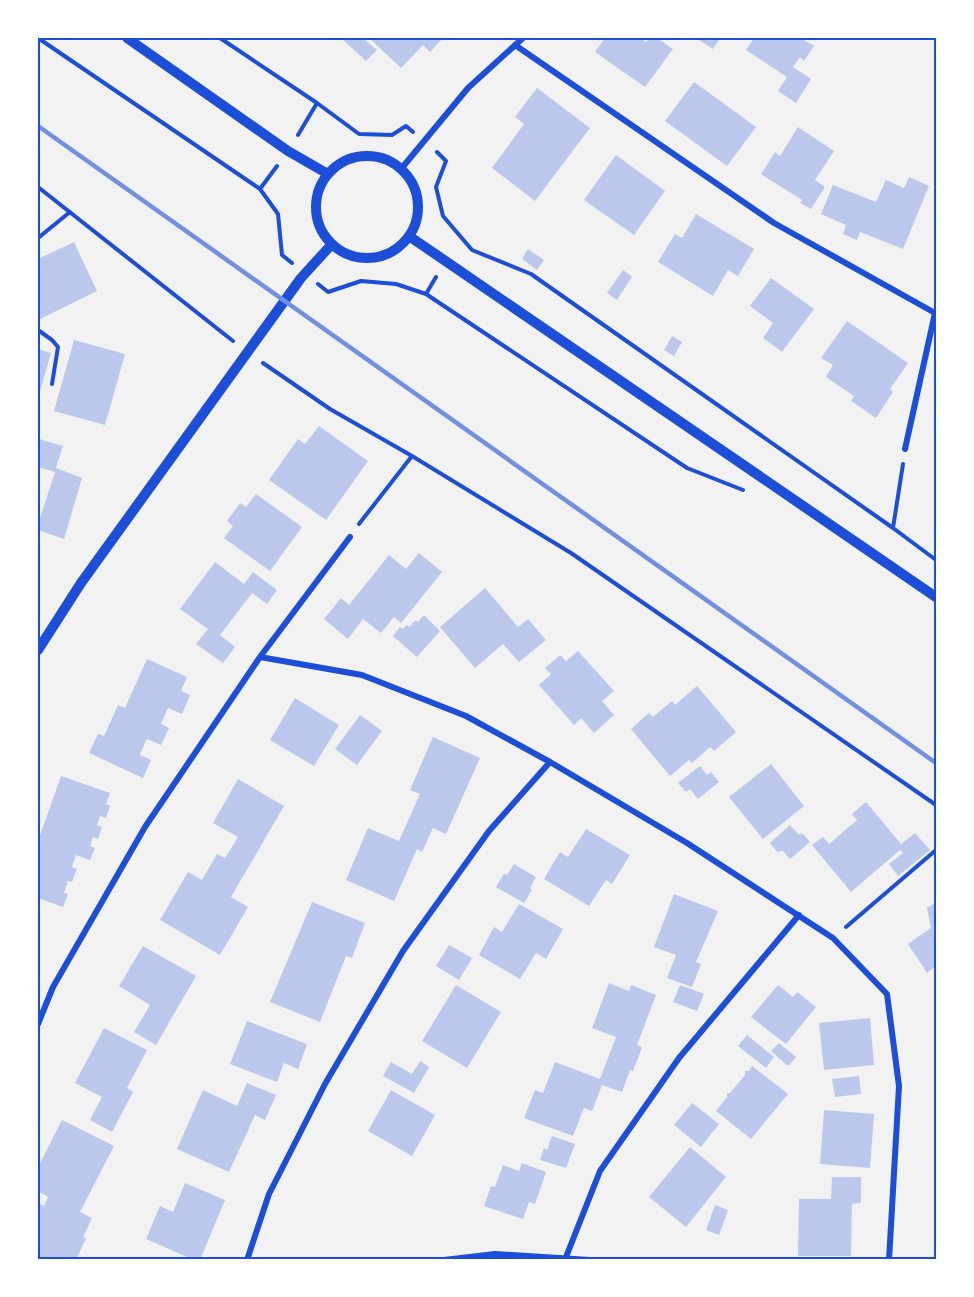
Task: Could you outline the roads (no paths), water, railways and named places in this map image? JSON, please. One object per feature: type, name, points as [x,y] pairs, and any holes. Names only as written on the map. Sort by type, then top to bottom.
[{"type":"street","points":[[127,38],[288,152],[328,174]]},
{"type":"street","points":[[401,168],[468,88],[523,38]]},
{"type":"street","points":[[515,45],[774,223],[935,313],[905,449]]},
{"type":"street","points":[[369,155],[384,158],[401,168],[409,176],[416,190],[419,207],[417,222],[409,236],[398,248],[383,256],[367,258],[351,256],[324,236],[317,221],[315,204],[319,188],[328,174],[346,160],[369,155]]},
{"type":"street","points":[[409,236],[936,597]]},
{"type":"street","points":[[38,650],[81,583],[303,276],[332,244]]},
{"type":"street","points":[[38,1024],[53,987],[145,827],[260,657],[350,537]]},
{"type":"street","points":[[260,657],[363,675],[466,716],[550,762],[687,843],[833,938],[887,994],[899,1086],[889,1260]]},
{"type":"street","points":[[247,1260],[269,1194],[279,1174],[325,1084],[403,951],[489,831],[550,762]]},
{"type":"street","points":[[566,1257],[600,1172],[679,1058],[799,915]]},
{"type":"street","points":[[444,1260],[495,1254],[590,1260]]},
{"type":"railway","points":[[38,126],[936,763]]}]
